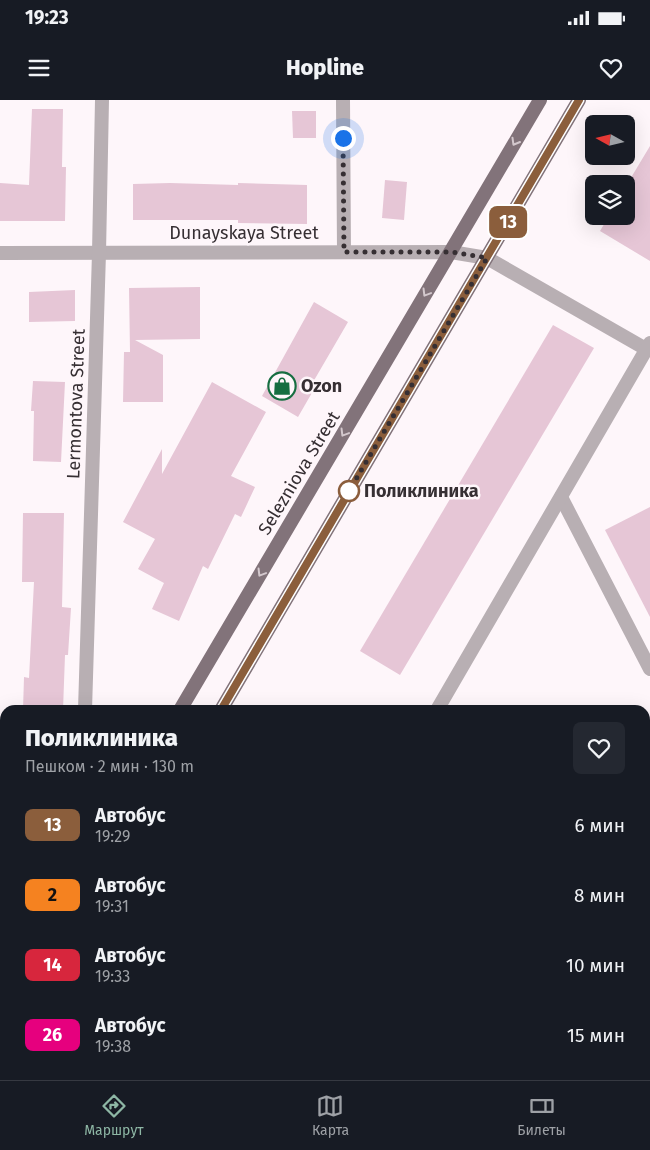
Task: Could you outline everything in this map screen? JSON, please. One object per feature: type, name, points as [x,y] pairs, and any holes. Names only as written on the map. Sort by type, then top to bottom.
[{"type":"main road","name":"Selezniova Street","points":[[183,705],[540,100]]},
{"type":"main road","points":[[223,705],[579,100]]},
{"type":"street","name":"Lermontova Street","points":[[85,705],[102,100]]},
{"type":"street","points":[[343,100],[344,252]]},
{"type":"street","name":"Dunayskaya Street","points":[[0,253],[452,252],[487,258]]},
{"type":"street","points":[[444,705],[648,346],[487,258]]},
{"type":"street","points":[[561,497],[650,669]]},
{"type":"building","points":[[32,109],[63,109],[62,167],[66,167],[65,221],[0,221],[0,183],[29,185]]},
{"type":"building","points":[[292,111],[316,111],[316,138],[293,138]]},
{"type":"building","points":[[650,146],[650,261],[600,231],[604,225],[635,225],[635,175],[633,175]]},
{"type":"building","points":[[385,180],[407,182],[404,220],[382,218]]},
{"type":"building","points":[[133,184],[307,185],[307,224],[238,223],[238,220],[133,220]]},
{"type":"building","points":[[200,287],[200,339],[135,340],[163,355],[163,402],[123,402],[124,352],[130,352],[129,288]]},
{"type":"building","points":[[75,290],[75,321],[29,322],[29,292]]},
{"type":"building","points":[[314,302],[348,322],[309,389],[313,391],[298,417],[262,396]]},
{"type":"building","points":[[553,325],[594,348],[400,675],[360,651]]},
{"type":"building","points":[[33,381],[65,382],[61,462],[33,461],[34,411],[31,411]]},
{"type":"building","points":[[212,382],[266,412],[231,476],[255,487],[241,517],[235,514],[208,569],[203,566],[179,621],[152,609],[164,583],[138,569],[155,539],[123,522],[162,449],[162,474]]},
{"type":"building","points":[[650,507],[650,617],[605,530]]},
{"type":"building","points":[[23,513],[64,513],[62,607],[71,608],[68,655],[65,655],[63,705],[23,705],[24,677],[29,678],[34,582],[22,582]]},
{"type":"bus line","name":"13","points":[[224,705],[579,100]]},
{"type":"place","name":"Ozon","points":[[282,386]]},
{"type":"place","name":"Поликлиника","points":[[349,491]]},
{"type":"route","points":[[343,138],[344,252],[452,252],[487,258],[349,491]]}]
